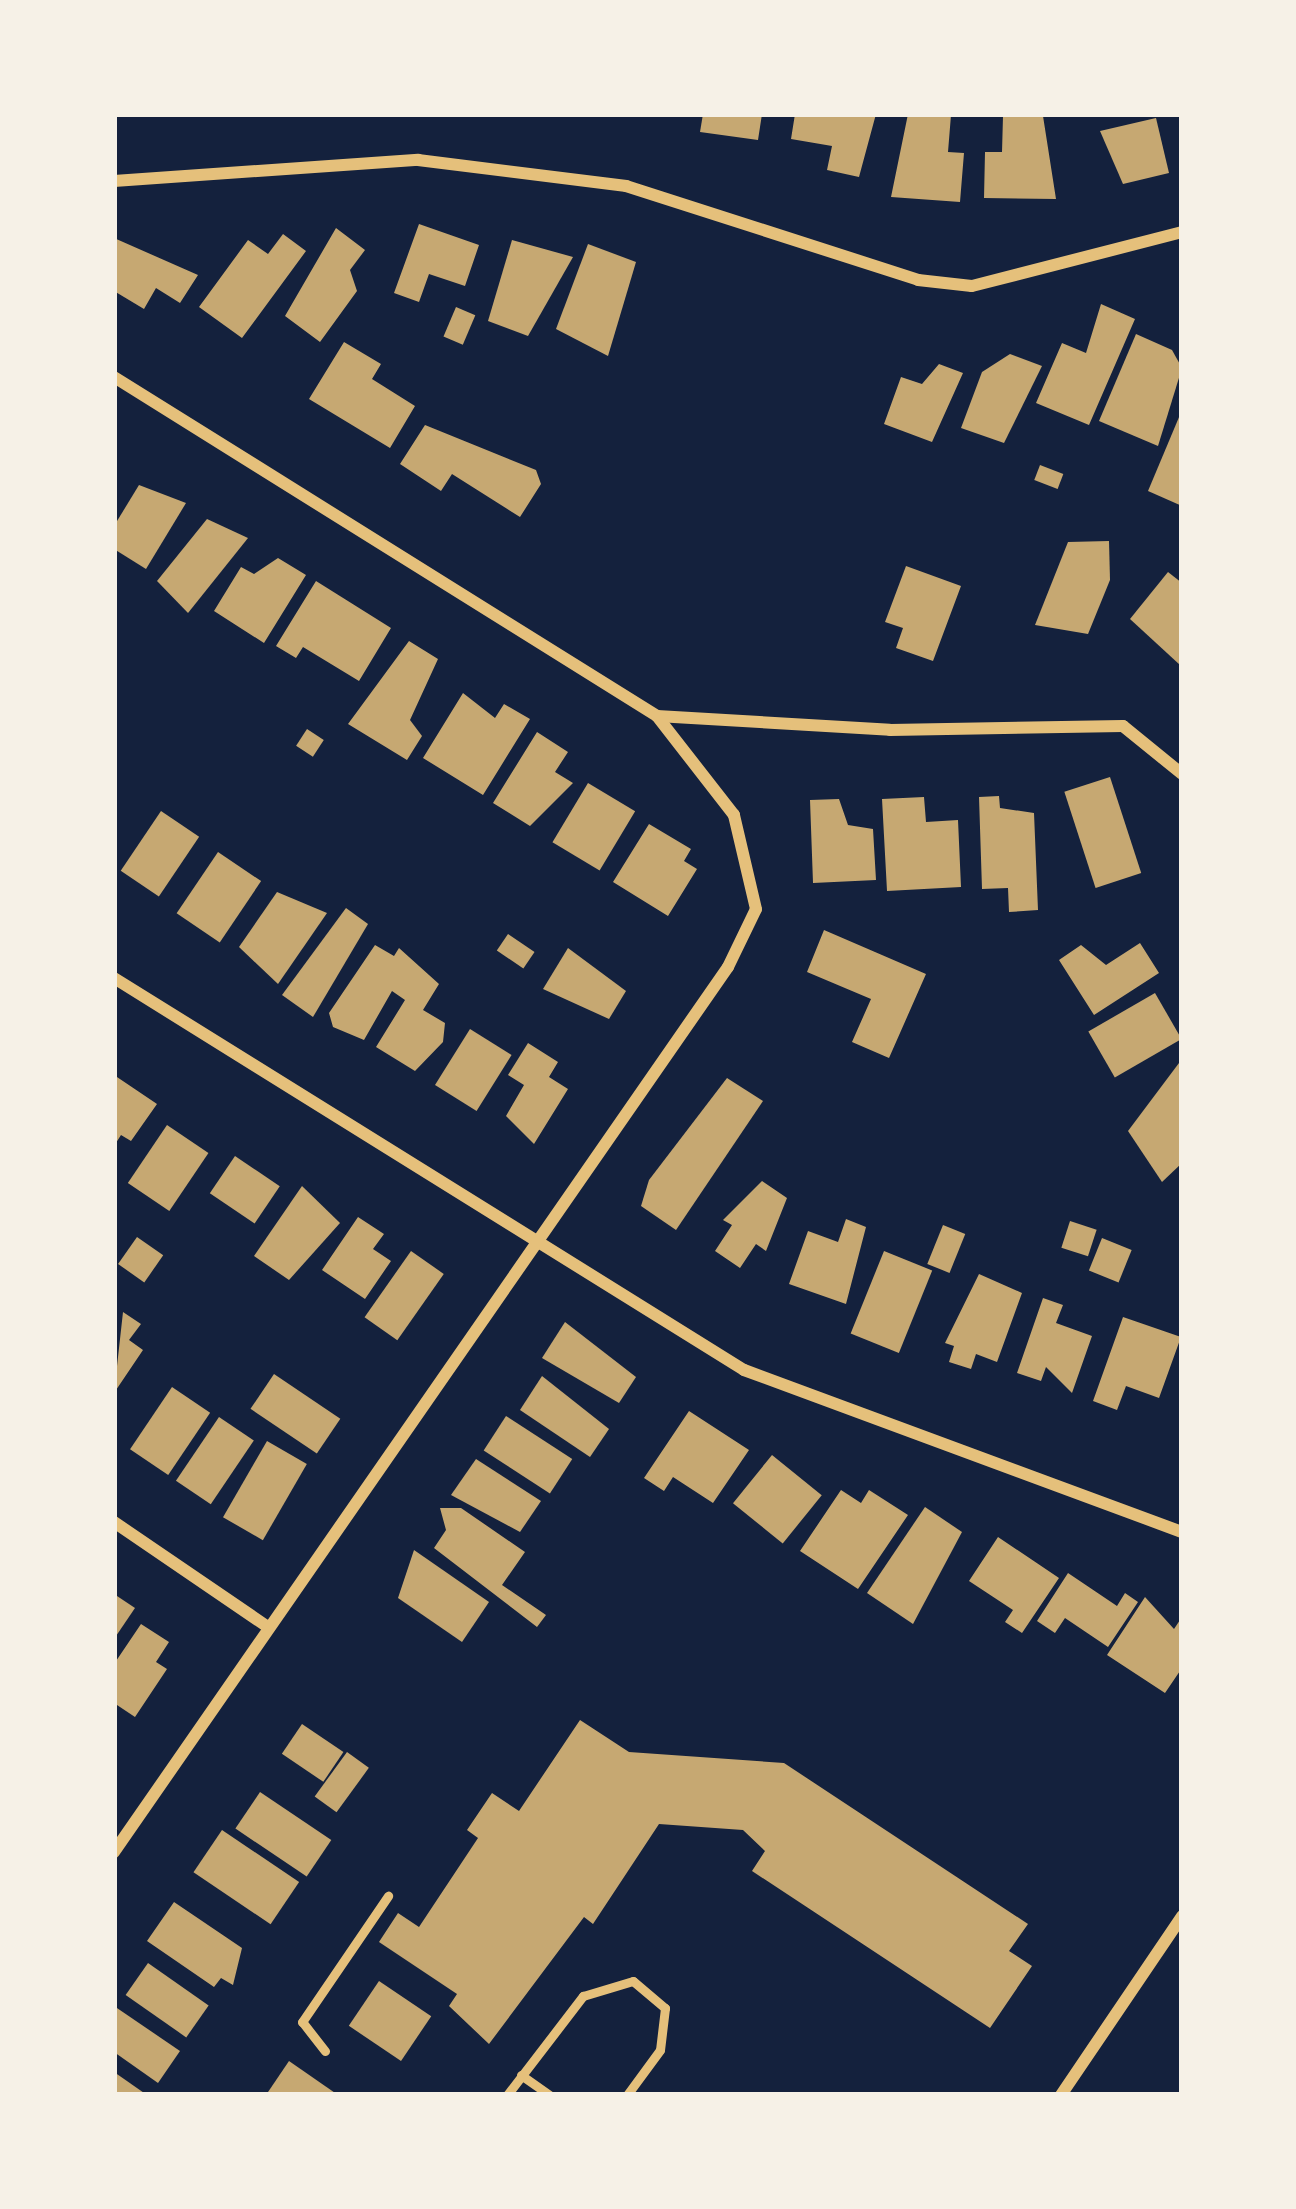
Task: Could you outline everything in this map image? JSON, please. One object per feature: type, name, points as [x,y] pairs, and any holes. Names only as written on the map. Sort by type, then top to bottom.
[{"type":"street","points":[[114,182],[441,163],[626,186],[918,280],[972,286],[1177,235],[1182,252]]},
{"type":"street","points":[[114,377],[657,716],[734,814],[756,909],[728,967],[265,1625],[114,1852]]},
{"type":"street","points":[[657,716],[890,730],[1123,726],[1182,774]]},
{"type":"street","points":[[114,978],[533,1244],[744,1370],[1182,1532]]},
{"type":"street","points":[[114,1522],[265,1625]]},
{"type":"street","points":[[1061,2095],[1182,1916]]},
{"type":"lane","points":[[325,2051],[302,2023],[388,1896]]},
{"type":"lane","points":[[507,2095],[583,1996],[633,1981],[665,2008],[660,2050],[627,2095]]},
{"type":"lane","points":[[521,2075],[550,2095]]},
{"type":"building","points":[[703,114],[762,114],[758,140],[700,132]]},
{"type":"building","points":[[795,114],[876,114],[859,177],[827,170],[832,146],[791,139]]},
{"type":"building","points":[[908,114],[951,115],[948,152],[964,153],[960,202],[891,197]]},
{"type":"building","points":[[1003,116],[1043,116],[1056,199],[984,198],[985,152],[1002,152]]},
{"type":"building","points":[[1156,118],[1169,173],[1123,184],[1100,131]]},
{"type":"building","points":[[419,224],[479,245],[465,286],[429,274],[419,302],[394,293]]},
{"type":"building","points":[[336,228],[365,250],[350,270],[357,291],[320,342],[285,316]]},
{"type":"building","points":[[283,234],[306,251],[242,338],[199,307],[248,240],[268,254]]},
{"type":"building","points":[[114,238],[198,275],[180,303],[156,288],[144,309],[114,291]]},
{"type":"building","points":[[512,240],[573,257],[528,336],[488,321]]},
{"type":"building","points":[[588,244],[636,262],[608,356],[556,329]]},
{"type":"building","points":[[1101,304],[1135,319],[1089,425],[1036,403],[1062,343],[1086,353]]},
{"type":"building","points":[[456,307],[475,315],[463,345],[443,336]]},
{"type":"building","points":[[1136,334],[1172,350],[1182,368],[1158,446],[1099,421]]},
{"type":"building","points":[[344,342],[381,364],[372,379],[415,406],[390,448],[309,399]]},
{"type":"building","points":[[1010,354],[1042,366],[1004,443],[961,428],[982,372]]},
{"type":"building","points":[[939,364],[963,373],[932,442],[884,424],[901,377],[922,384]]},
{"type":"building","points":[[1182,410],[1182,506],[1148,491]]},
{"type":"building","points":[[425,425],[536,470],[541,484],[520,517],[452,474],[441,491],[400,464]]},
{"type":"building","points":[[1040,465],[1063,474],[1058,489],[1034,480]]},
{"type":"building","points":[[139,485],[186,503],[146,569],[114,549],[114,526]]},
{"type":"building","points":[[207,519],[248,538],[188,613],[157,581]]},
{"type":"building","points":[[1109,541],[1110,580],[1088,634],[1035,625],[1068,542]]},
{"type":"building","points":[[278,558],[306,575],[264,643],[214,611],[241,567],[254,574]]},
{"type":"building","points":[[906,566],[961,586],[933,661],[896,648],[903,628],[885,622]]},
{"type":"building","points":[[1168,572],[1182,583],[1180,665],[1130,619]]},
{"type":"building","points":[[316,581],[391,628],[359,681],[303,647],[296,658],[276,646]]},
{"type":"building","points":[[409,641],[438,659],[410,720],[422,736],[407,760],[348,724]]},
{"type":"building","points":[[463,693],[495,718],[504,704],[530,719],[483,795],[423,758]]},
{"type":"building","points":[[307,729],[324,740],[313,757],[296,746]]},
{"type":"building","points":[[537,732],[568,752],[555,772],[573,783],[530,826],[493,803]]},
{"type":"building","points":[[1110,777],[1141,873],[1096,888],[1064,792]]},
{"type":"building","points":[[588,783],[635,811],[600,870],[552,842]]},
{"type":"building","points":[[999,796],[1000,808],[1034,813],[1038,910],[1009,912],[1008,888],[982,889],[979,797]]},
{"type":"building","points":[[924,797],[926,822],[958,820],[961,887],[887,891],[882,799]]},
{"type":"building","points":[[839,799],[848,825],[873,829],[876,880],[813,883],[810,800]]},
{"type":"building","points":[[161,811],[199,837],[159,896],[121,871]]},
{"type":"building","points":[[649,824],[691,849],[684,861],[697,869],[668,916],[613,882]]},
{"type":"building","points":[[218,852],[261,881],[220,942],[177,913]]},
{"type":"building","points":[[277,892],[327,913],[278,984],[239,947]]},
{"type":"building","points":[[346,908],[368,924],[313,1017],[282,995]]},
{"type":"building","points":[[824,930],[926,974],[889,1058],[852,1042],[871,999],[807,972]]},
{"type":"building","points":[[508,934],[535,952],[523,968],[497,951]]},
{"type":"building","points":[[1140,943],[1159,973],[1094,1015],[1059,960],[1081,945],[1106,965]]},
{"type":"building","points":[[375,945],[394,956],[399,948],[439,984],[423,1010],[445,1023],[443,1042],[415,1071],[376,1047],[405,1000],[392,991],[364,1040],[333,1027],[329,1013]]},
{"type":"building","points":[[568,948],[626,991],[609,1019],[543,989]]},
{"type":"building","points":[[1155,993],[1182,1039],[1115,1077],[1088,1032]]},
{"type":"building","points":[[470,1029],[512,1055],[477,1111],[435,1085]]},
{"type":"building","points":[[528,1043],[558,1062],[549,1077],[568,1089],[534,1144],[506,1116],[524,1085],[508,1075]]},
{"type":"building","points":[[1182,1059],[1182,1163],[1162,1182],[1128,1131]]},
{"type":"building","points":[[114,1075],[157,1104],[131,1141],[121,1135],[114,1146]]},
{"type":"building","points":[[727,1078],[763,1101],[676,1230],[641,1206],[649,1180]]},
{"type":"building","points":[[167,1125],[208,1153],[169,1211],[128,1183]]},
{"type":"building","points":[[235,1156],[280,1186],[255,1224],[210,1193]]},
{"type":"building","points":[[762,1181],[787,1198],[766,1251],[756,1244],[740,1268],[715,1251],[732,1225],[723,1220]]},
{"type":"building","points":[[302,1186],[340,1223],[289,1280],[254,1256]]},
{"type":"building","points":[[358,1217],[384,1234],[373,1249],[391,1261],[365,1299],[322,1270]]},
{"type":"building","points":[[846,1219],[866,1227],[846,1304],[789,1284],[808,1231],[838,1242]]},
{"type":"building","points":[[1070,1221],[1097,1230],[1088,1256],[1061,1248]]},
{"type":"building","points":[[943,1225],[965,1234],[950,1273],[927,1264]]},
{"type":"building","points":[[137,1237],[163,1255],[144,1282],[118,1264]]},
{"type":"building","points":[[1102,1238],[1132,1250],[1119,1282],[1089,1270]]},
{"type":"building","points":[[411,1251],[444,1274],[397,1340],[365,1317]]},
{"type":"building","points":[[884,1251],[932,1270],[899,1353],[851,1334]]},
{"type":"building","points":[[979,1274],[1022,1293],[997,1362],[976,1354],[971,1369],[949,1362],[954,1346],[945,1343]]},
{"type":"building","points":[[1043,1298],[1063,1305],[1056,1323],[1092,1336],[1072,1393],[1046,1367],[1041,1381],[1017,1373]]},
{"type":"building","points":[[123,1312],[141,1324],[129,1340],[143,1350],[114,1393]]},
{"type":"building","points":[[1123,1317],[1181,1337],[1159,1398],[1126,1386],[1117,1410],[1093,1401]]},
{"type":"building","points":[[565,1322],[636,1377],[619,1403],[542,1358]]},
{"type":"building","points":[[274,1374],[340,1419],[317,1454],[251,1409]]},
{"type":"building","points":[[542,1376],[609,1429],[590,1457],[520,1410]]},
{"type":"building","points":[[172,1387],[210,1413],[168,1475],[130,1449]]},
{"type":"building","points":[[689,1411],[749,1450],[713,1503],[673,1477],[664,1491],[644,1478]]},
{"type":"building","points":[[506,1416],[572,1459],[550,1493],[484,1450]]},
{"type":"building","points":[[219,1417],[254,1440],[211,1504],[176,1481]]},
{"type":"building","points":[[267,1441],[307,1464],[263,1540],[223,1517]]},
{"type":"building","points":[[772,1455],[822,1495],[783,1543],[733,1503]]},
{"type":"building","points":[[476,1459],[541,1501],[520,1532],[451,1495]]},
{"type":"building","points":[[841,1490],[861,1503],[869,1490],[908,1515],[858,1589],[800,1551]]},
{"type":"building","points":[[925,1507],[962,1532],[913,1624],[867,1593]]},
{"type":"building","points":[[440,1508],[461,1508],[525,1552],[502,1585],[546,1615],[537,1627],[434,1548],[446,1530]]},
{"type":"building","points":[[998,1537],[1059,1578],[1022,1633],[1005,1622],[1013,1610],[969,1581]]},
{"type":"building","points":[[414,1550],[489,1602],[462,1642],[398,1598]]},
{"type":"building","points":[[1068,1573],[1117,1606],[1125,1593],[1138,1602],[1108,1647],[1065,1618],[1055,1633],[1037,1621]]},
{"type":"building","points":[[114,1594],[135,1608],[114,1639]]},
{"type":"building","points":[[1145,1597],[1174,1629],[1182,1617],[1182,1668],[1165,1693],[1107,1655]]},
{"type":"building","points":[[141,1624],[169,1642],[156,1662],[167,1669],[135,1717],[114,1703],[114,1664]]},
{"type":"building","points":[[580,1720],[629,1752],[784,1763],[1028,1924],[1009,1951],[1032,1966],[990,2028],[752,1871],[765,1851],[743,1830],[659,1824],[593,1924],[584,1917],[489,2044],[449,2006],[457,1994],[379,1942],[398,1913],[419,1927],[478,1838],[467,1830],[492,1793],[519,1811]]},
{"type":"building","points":[[302,1724],[343,1752],[323,1782],[282,1754]]},
{"type":"building","points":[[347,1752],[369,1768],[337,1812],[315,1796]]},
{"type":"building","points":[[260,1792],[331,1840],[307,1877],[235,1828]]},
{"type":"building","points":[[222,1830],[299,1882],[271,1924],[193,1872]]},
{"type":"building","points":[[174,1902],[242,1948],[233,1985],[221,1978],[214,1987],[147,1941]]},
{"type":"building","points":[[148,1963],[209,2005],[186,2037],[126,1995]]},
{"type":"building","points":[[379,1981],[431,2016],[401,2061],[349,2026]]},
{"type":"building","points":[[114,2006],[180,2051],[158,2083],[114,2052]]},
{"type":"building","points":[[289,2061],[338,2095],[266,2095]]},
{"type":"building","points":[[114,2072],[147,2095],[114,2095]]}]
